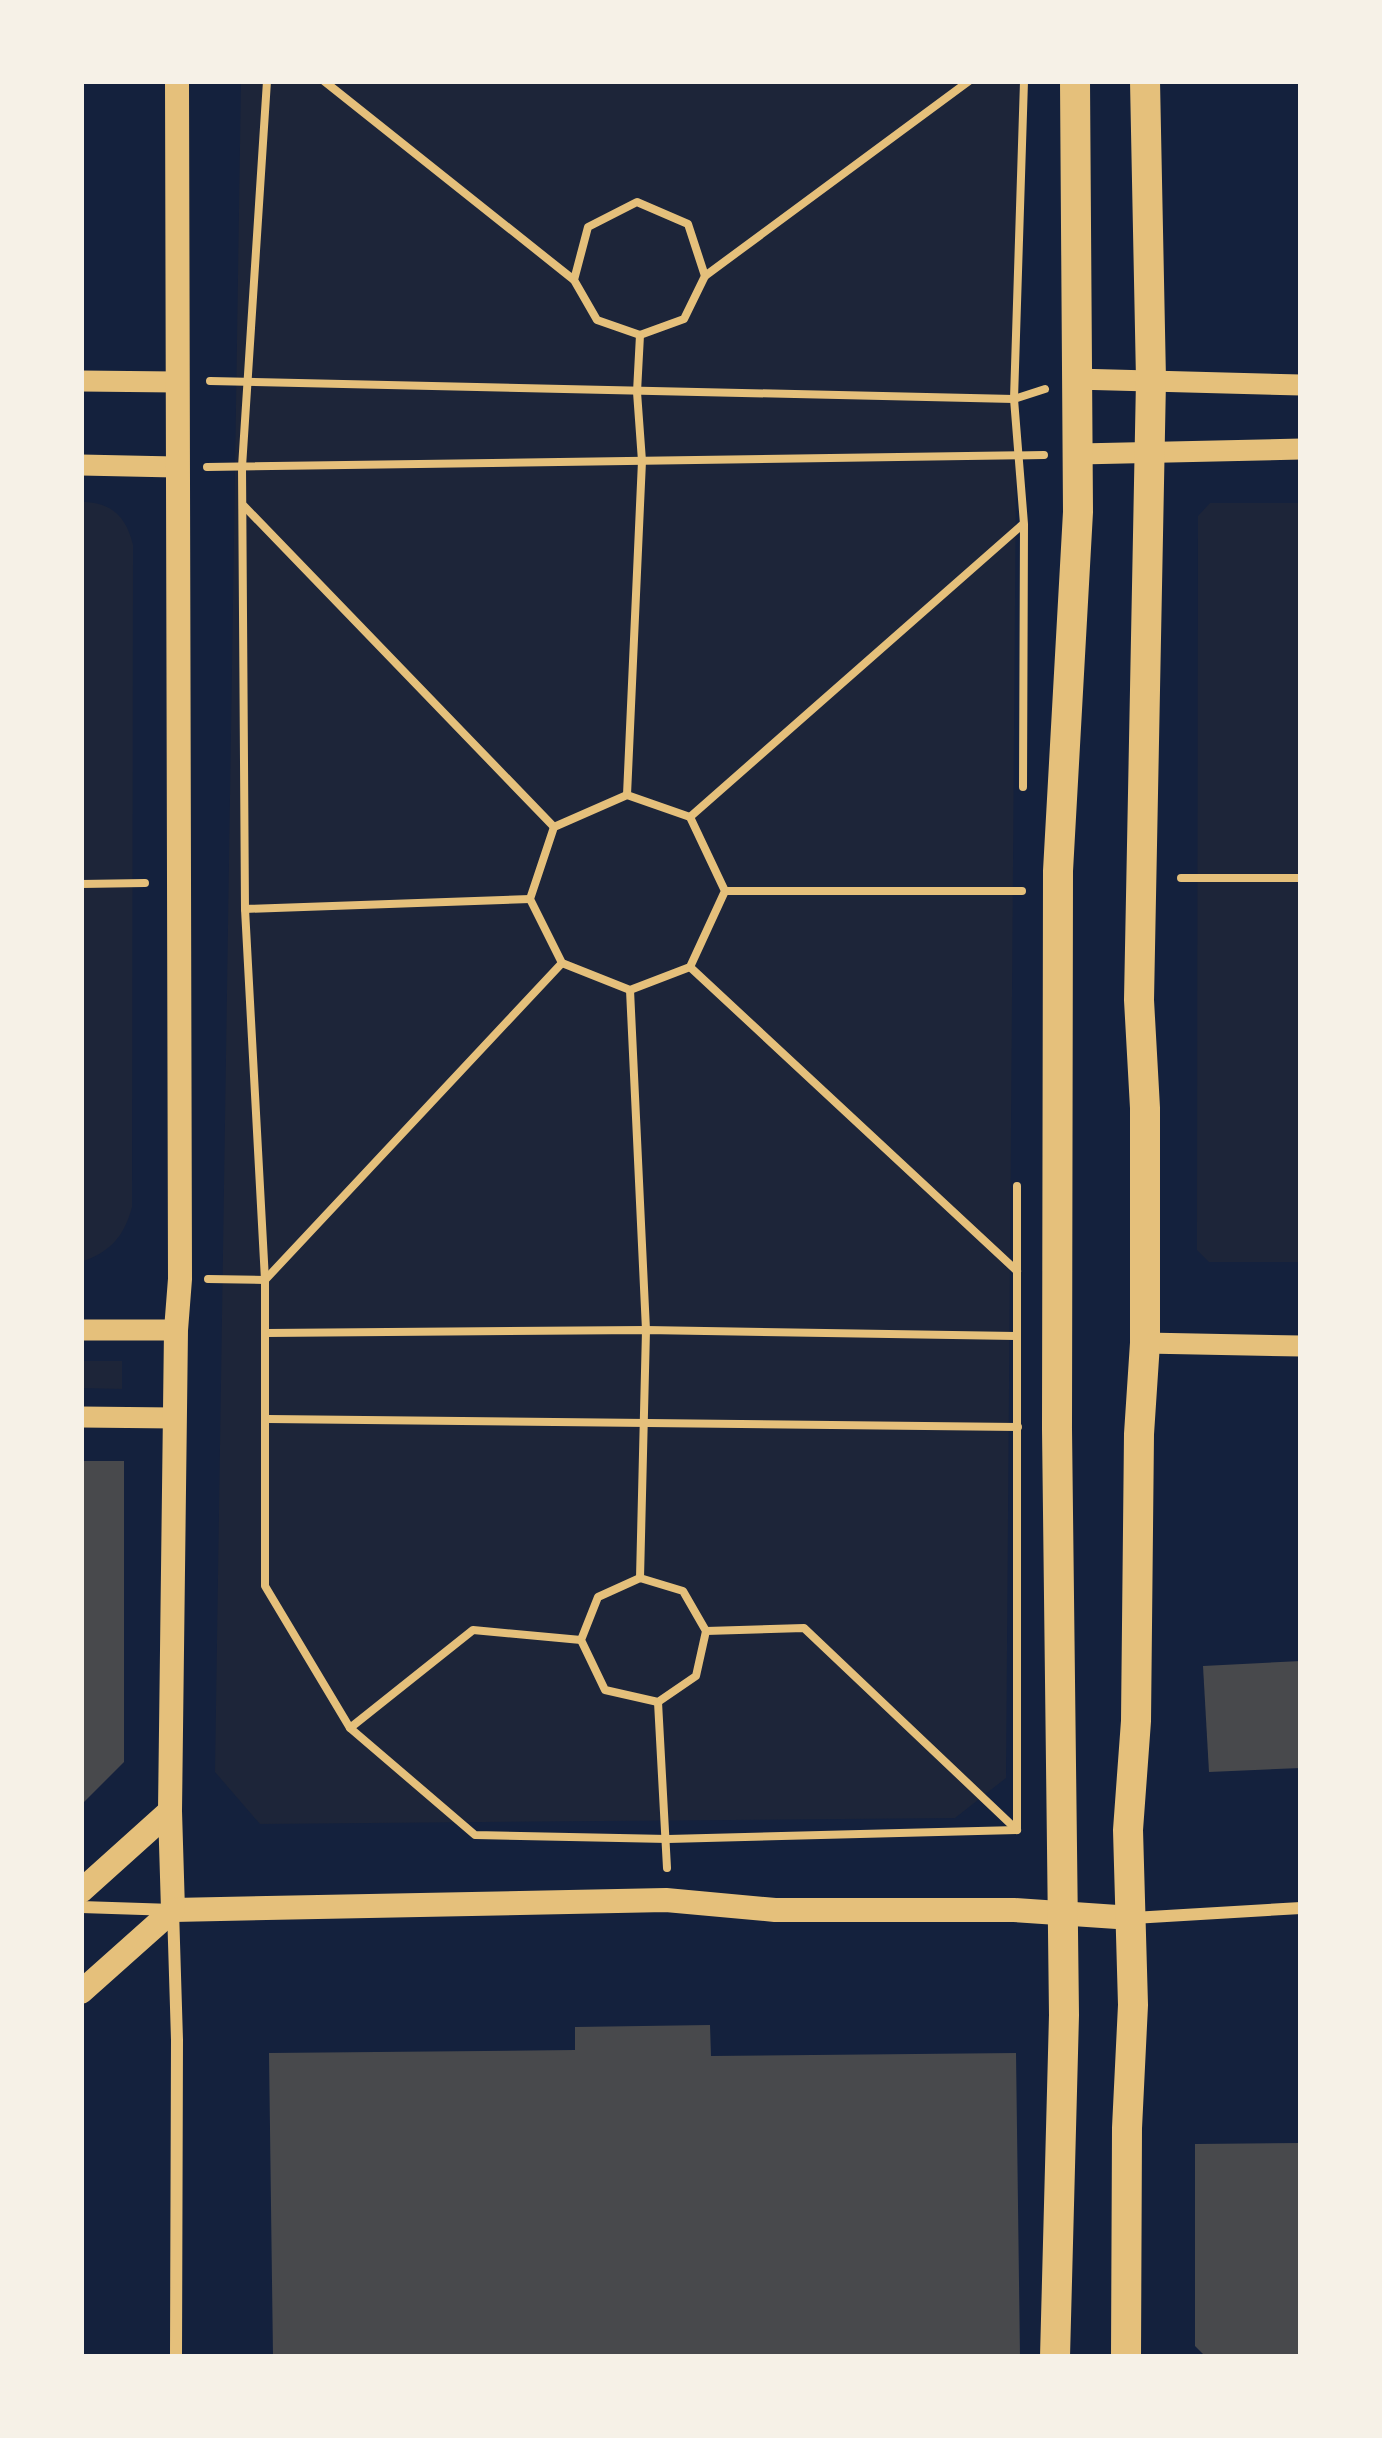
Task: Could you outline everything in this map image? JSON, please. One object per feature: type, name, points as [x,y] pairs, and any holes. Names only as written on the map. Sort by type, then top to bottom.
[{"type":"main road","points":[[173,1910],[174,1418],[180,1279],[177,81]]},
{"type":"main road","points":[[1055,2357],[1063,1912],[1057,1429],[1058,872],[1078,454],[1075,81]]},
{"type":"main road","points":[[1126,2357],[1132,1918],[1128,1829],[1136,1721],[1139,1434],[1145,1343],[1139,1000],[1151,380],[1145,81]]},
{"type":"main road","points":[[81,1891],[170,1811]]},
{"type":"main road","points":[[81,1992],[173,1910],[666,1900],[776,1910],[1063,1912],[1132,1918]]},
{"type":"street","points":[[1075,379],[1301,385]]},
{"type":"street","points":[[81,381],[176,382]]},
{"type":"street","points":[[1078,454],[1301,449]]},
{"type":"street","points":[[81,464],[175,467]]},
{"type":"street","points":[[81,1330],[176,1330]]},
{"type":"street","points":[[1145,1343],[1301,1346]]},
{"type":"street","points":[[81,1417],[174,1418]]},
{"type":"street","points":[[81,1906],[173,1910],[176,2357]]},
{"type":"street","points":[[1132,1918],[1301,1908]]},
{"type":"path","points":[[267,81],[242,467],[245,909],[265,1280],[266,1586],[350,1728],[475,1835],[668,1839],[1017,1830]]},
{"type":"path","points":[[324,81],[574,280],[597,320],[640,335],[683,319],[705,276],[970,81]]},
{"type":"path","points":[[1023,800],[1024,524],[1014,399],[1024,81]]},
{"type":"path","points":[[574,280],[587,226],[637,202],[688,224],[705,276]]},
{"type":"path","points":[[627,795],[642,461],[637,392],[640,335]]},
{"type":"path","points":[[176,382],[1014,399],[1075,379]]},
{"type":"path","points":[[175,467],[1078,454]]},
{"type":"path","points":[[244,506],[554,827]]},
{"type":"path","points":[[690,817],[1024,524]]},
{"type":"path","points":[[627,795],[690,817],[725,891],[690,967],[629,990],[562,964],[530,899],[554,827],[627,795]]},
{"type":"path","points":[[725,891],[1022,891],[1022,868]]},
{"type":"path","points":[[1181,878],[1301,878]]},
{"type":"path","points":[[81,884],[145,883]]},
{"type":"path","points":[[245,909],[530,899]]},
{"type":"path","points":[[180,1279],[265,1280],[562,964]]},
{"type":"path","points":[[690,967],[1016,1270],[1058,1272]]},
{"type":"path","points":[[629,990],[646,1330],[640,1578]]},
{"type":"path","points":[[1017,1176],[1017,1830]]},
{"type":"path","points":[[266,1333],[646,1330],[1016,1336]]},
{"type":"path","points":[[268,1419],[644,1420],[1057,1429]]},
{"type":"path","points":[[640,1578],[683,1591],[706,1631],[696,1676],[658,1702],[604,1690],[581,1640],[598,1597],[640,1578]]},
{"type":"path","points":[[706,1631],[804,1628],[1017,1830]]},
{"type":"path","points":[[350,1728],[473,1630],[581,1640]]},
{"type":"path","points":[[658,1702],[668,1839],[666,1900]]},
{"type":"shaded area","points":[[241,81],[1019,81],[1006,1778],[955,1818],[260,1824],[215,1772]]},
{"type":"shaded area","points":[[81,502],[116,513],[133,545],[132,1207],[114,1242],[81,1262]]},
{"type":"shaded area","points":[[1210,503],[1301,503],[1301,1262],[1209,1262],[1197,1250],[1198,516]]},
{"type":"shaded area","points":[[81,1361],[122,1361],[122,1389],[81,1388]]},
{"type":"building","points":[[81,1461],[124,1461],[124,1762],[81,1805]]},
{"type":"building","points":[[1301,1661],[1301,1768],[1209,1772],[1203,1666]]},
{"type":"building","points":[[710,2025],[711,2056],[1016,2053],[1020,2357],[273,2357],[269,2053],[575,2050],[575,2027]]},
{"type":"building","points":[[1301,2143],[1301,2357],[1206,2357],[1195,2346],[1195,2144]]}]
